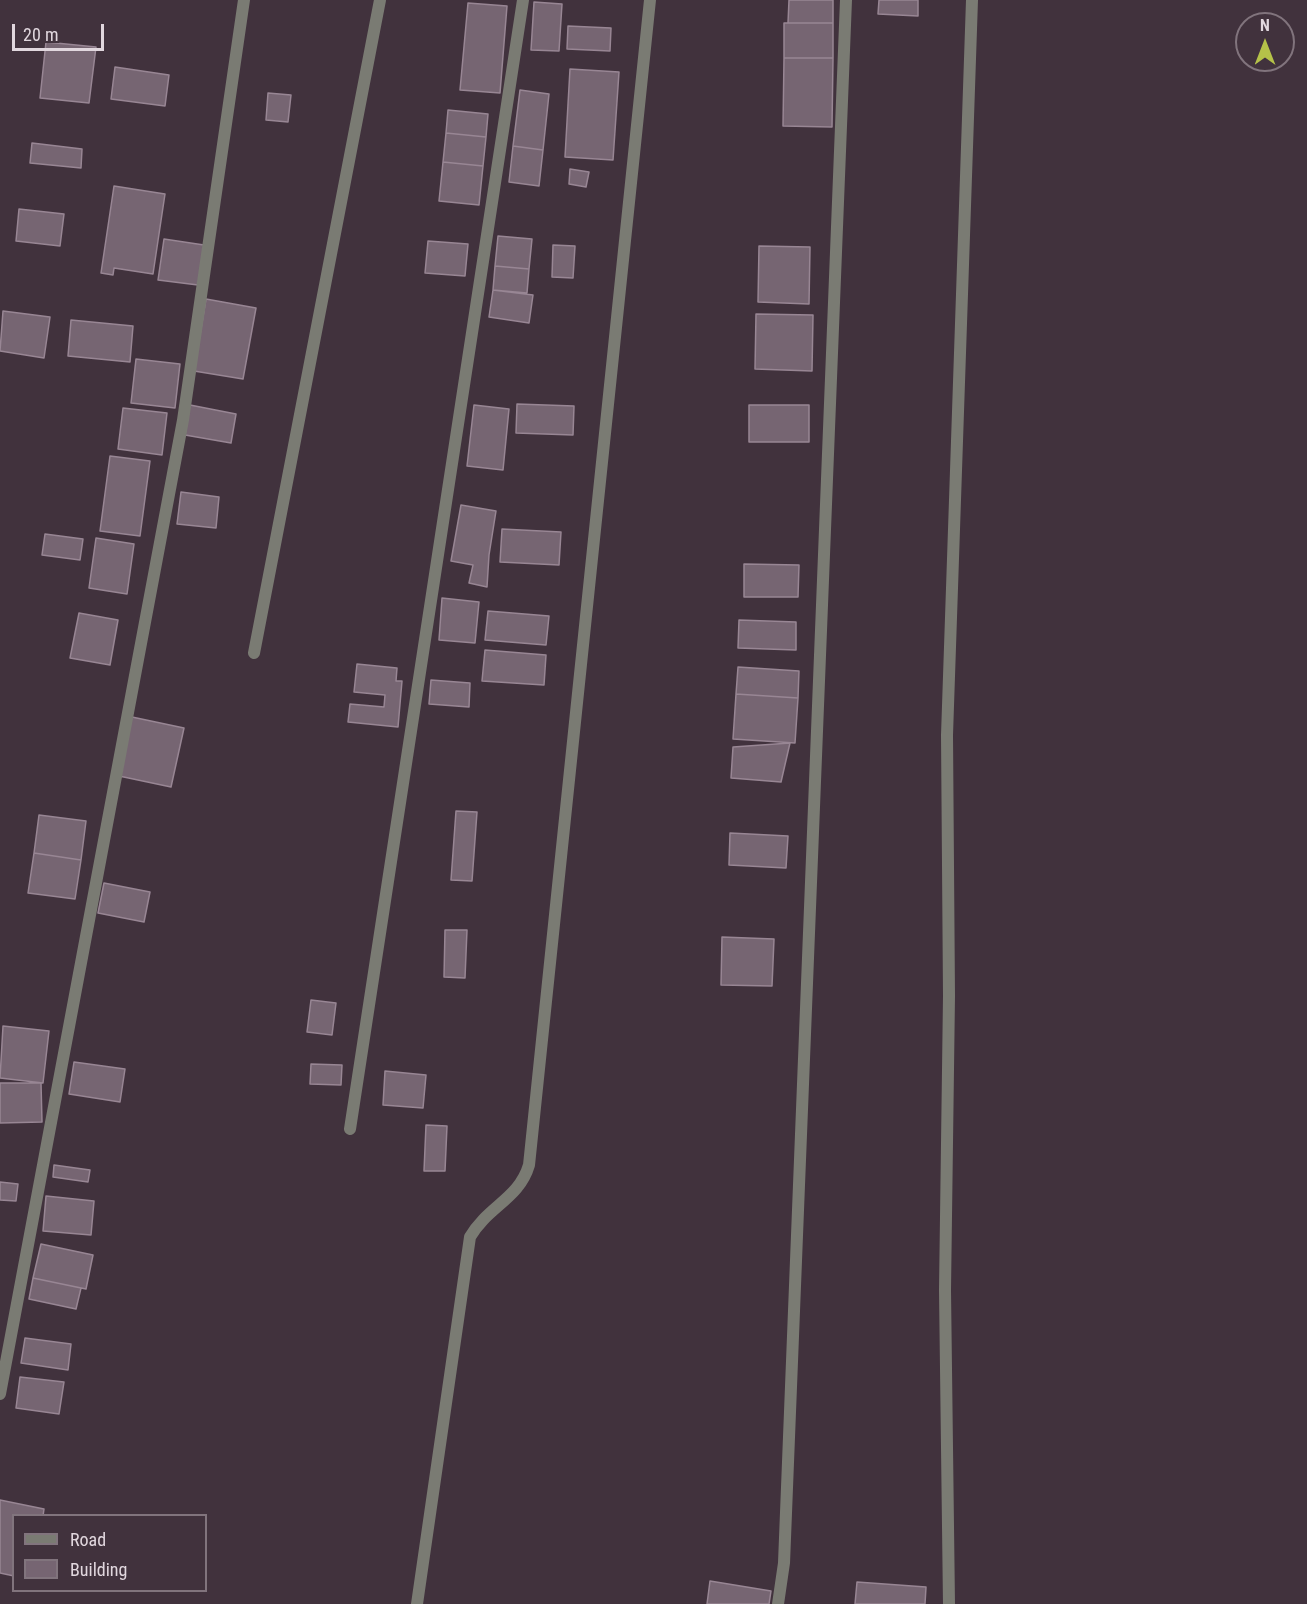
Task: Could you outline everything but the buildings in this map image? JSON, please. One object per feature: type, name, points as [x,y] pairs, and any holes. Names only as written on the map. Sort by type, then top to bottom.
[{"type":"street","points":[[0,1394],[183,420],[244,0]]},
{"type":"street","points":[[254,653],[380,0]]},
{"type":"street","points":[[350,1130],[523,0]]},
{"type":"street","points":[[417,1604],[470,1237],[480,1221],[513,1195],[524,1181],[529,1165],[650,0]]},
{"type":"street","points":[[778,1604],[784,1563],[846,0]]},
{"type":"street","points":[[949,1604],[945,1290],[949,996],[946,735],[972,0]]}]
